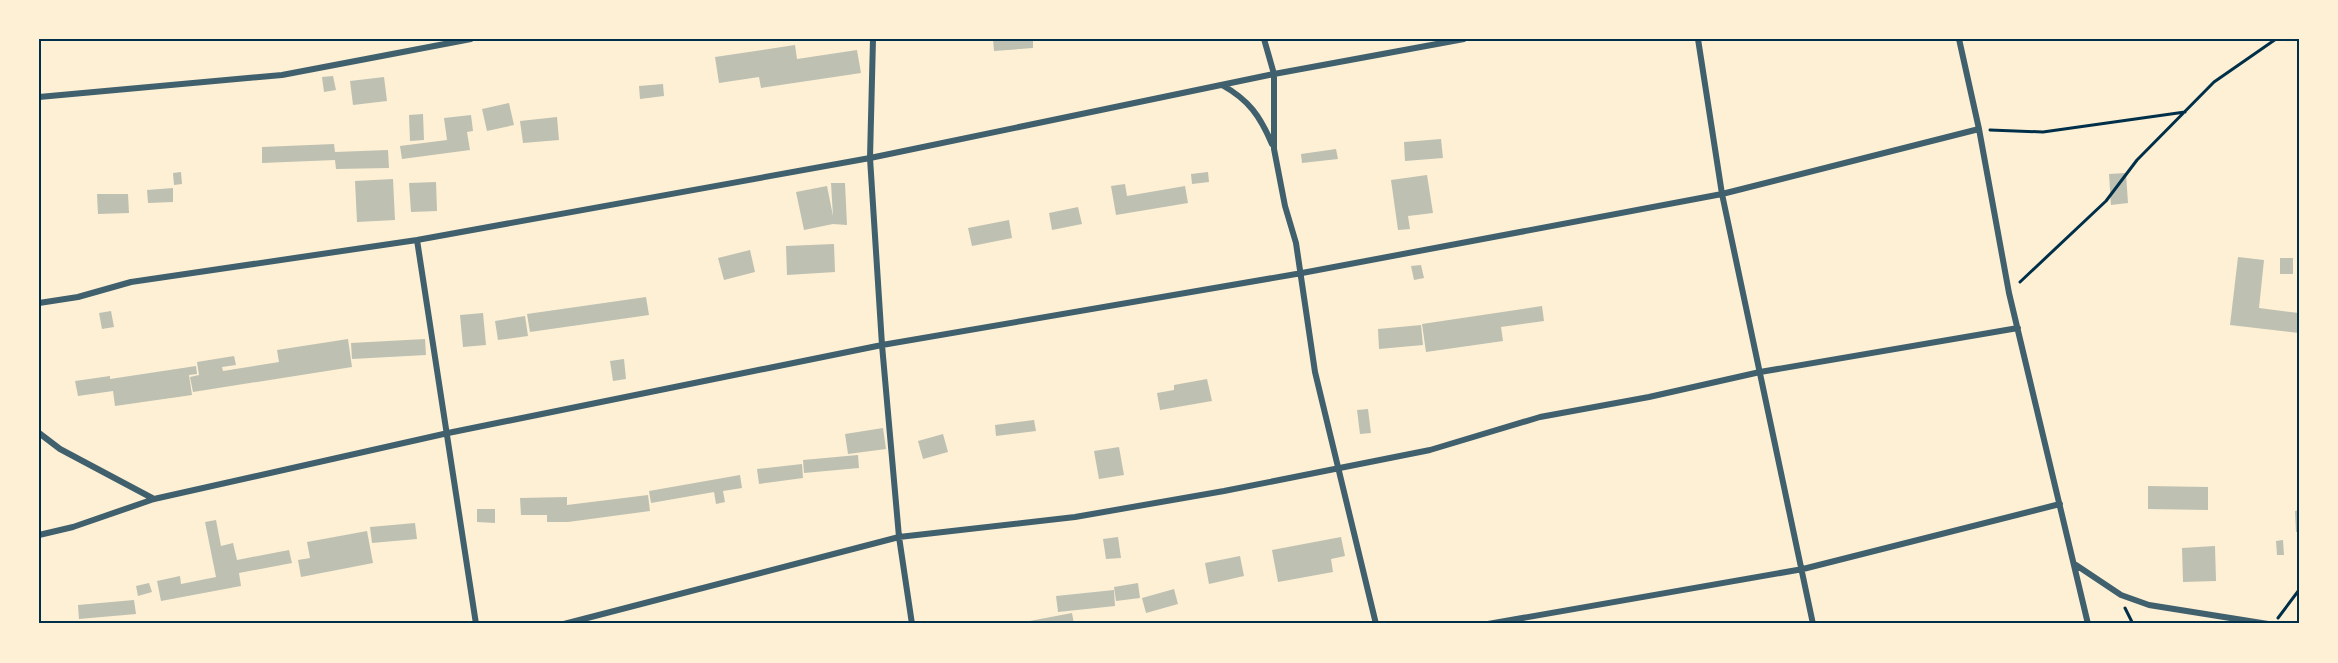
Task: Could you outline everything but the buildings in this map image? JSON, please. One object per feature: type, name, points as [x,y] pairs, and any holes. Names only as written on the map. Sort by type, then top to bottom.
[{"type":"street","points":[[39,97],[282,75],[471,39]]},
{"type":"street","points":[[873,39],[870,158],[882,345],[899,537],[912,624]]},
{"type":"street","points":[[1264,39],[1274,74],[1274,149]]},
{"type":"street","points":[[39,303],[78,297],[131,282],[417,240],[870,158],[1274,74],[1464,39]]},
{"type":"street","points":[[1698,39],[1722,194],[1813,624]]},
{"type":"street","points":[[1959,39],[1979,129],[2009,293],[2076,565],[2088,624]]},
{"type":"street","points":[[1222,85],[1251,105],[1274,149],[1302,273],[1315,372],[1341,469],[1376,624]]},
{"type":"street","points":[[39,535],[73,527],[154,499],[448,433],[882,345],[1302,273],[1722,194],[1979,129]]},
{"type":"street","points":[[417,240],[476,624]]},
{"type":"street","points":[[564,624],[899,537],[1075,517],[1341,469],[1430,450],[1540,417],[1649,397],[1760,372],[2018,327]]},
{"type":"street","points":[[39,433],[60,449],[154,499]]},
{"type":"street","points":[[1488,624],[1803,569],[2060,504]]},
{"type":"street","points":[[2076,565],[2121,595],[2149,605],[2268,624]]},
{"type":"path","points":[[2009,293],[2106,201],[2137,160],[2214,82],[2276,39]]},
{"type":"path","points":[[1979,129],[2043,132],[2185,112]]},
{"type":"path","points":[[2273,624],[2299,590]]}]
